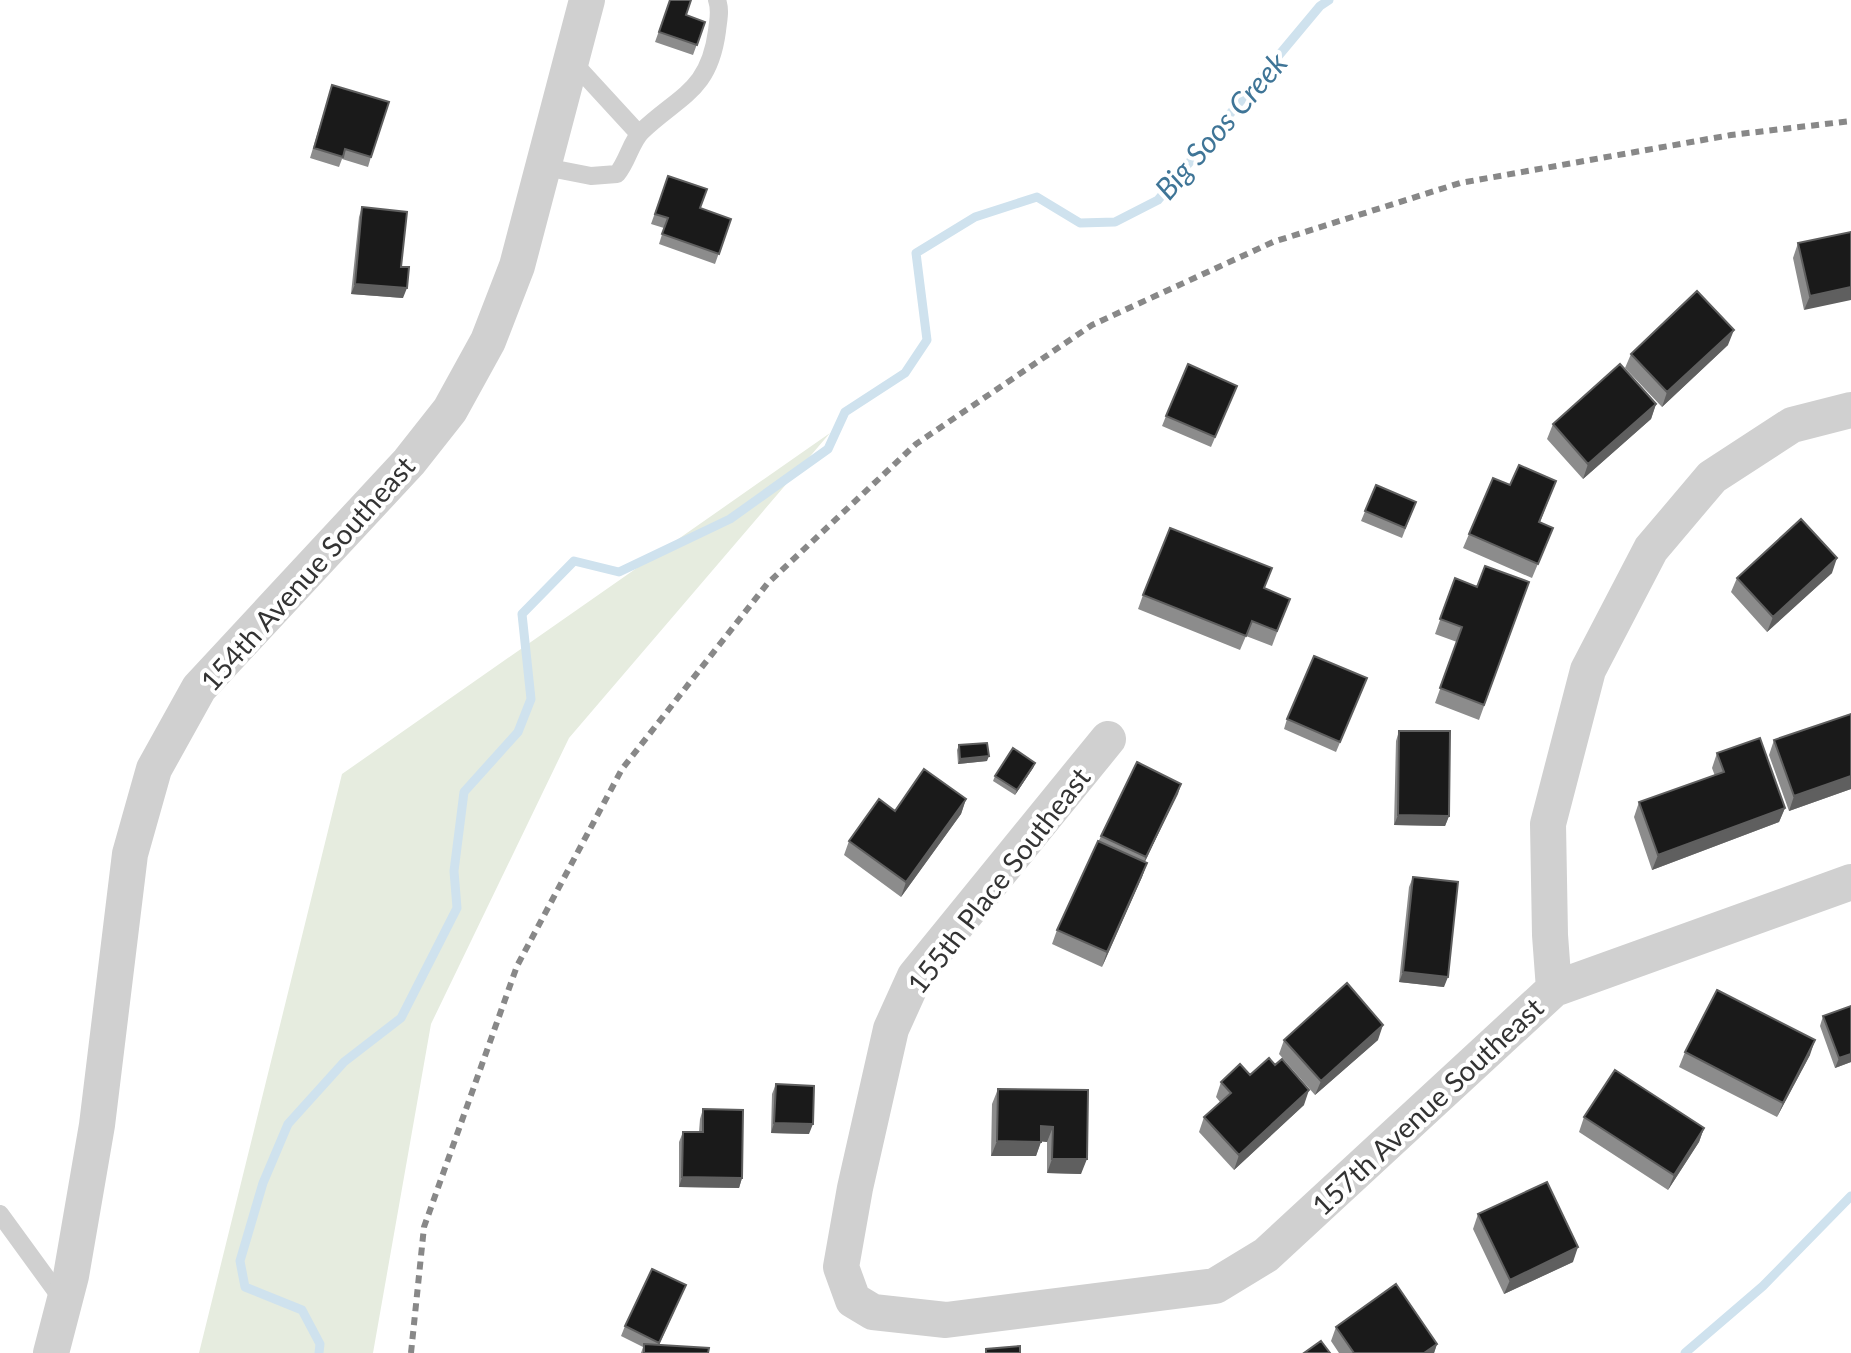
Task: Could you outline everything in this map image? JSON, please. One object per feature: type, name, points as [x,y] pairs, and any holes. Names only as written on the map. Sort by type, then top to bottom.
[{"type":"street","name":"154th Avenue Southeast","points":[[51,1353],[64,1302],[97,1125],[130,854],[154,769],[199,688],[409,462],[450,410],[488,341],[517,266],[587,0]]},
{"type":"street","name":"157th Avenue Southeast","points":[[1092,1300],[1215,1286],[1266,1255],[1554,989],[1548,824],[1588,670],[1651,549],[1712,477],[1792,425],[1851,410]]},
{"type":"street","name":"155th Place Southeast","points":[[1092,1300],[946,1320],[873,1312],[853,1300],[841,1267],[855,1188],[891,1029],[915,976],[1108,739]]},
{"type":"street","points":[[1554,989],[1851,882]]},
{"type":"lane","points":[[545,167],[591,176],[617,174],[627,162],[639,134],[686,97],[705,71],[714,52],[720,8],[717,0]]},
{"type":"lane","points":[[571,60],[639,134]]},
{"type":"lane","points":[[0,1214],[64,1302]]},
{"type":"shaded area","points":[[830,433],[569,738],[431,1024],[373,1353],[199,1353],[342,774]]},
{"type":"building","points":[[670,0],[691,0],[686,15],[705,22],[697,45],[659,32]]},
{"type":"building","points":[[332,85],[389,102],[371,157],[345,149],[343,157],[314,148]]},
{"type":"building","points":[[668,176],[707,189],[700,208],[731,219],[719,254],[662,234],[668,218],[655,214]]},
{"type":"building","points":[[362,207],[407,212],[401,267],[409,267],[407,288],[355,284]]},
{"type":"building","points":[[1851,232],[1851,287],[1810,296],[1798,243]]},
{"type":"building","points":[[1697,291],[1734,330],[1667,392],[1631,354]]},
{"type":"building","points":[[1188,364],[1237,386],[1215,437],[1166,416]]},
{"type":"building","points":[[1620,364],[1656,404],[1588,464],[1553,424]]},
{"type":"building","points":[[1519,465],[1556,481],[1539,522],[1553,528],[1538,564],[1469,534],[1493,478],[1510,485]]},
{"type":"building","points":[[1376,485],[1416,502],[1405,528],[1365,511]]},
{"type":"building","points":[[1801,519],[1837,558],[1773,617],[1737,578]]},
{"type":"building","points":[[1170,528],[1272,568],[1264,588],[1290,599],[1277,631],[1252,621],[1246,636],[1143,595]]},
{"type":"building","points":[[1485,566],[1529,582],[1484,705],[1440,688],[1462,627],[1440,619],[1455,578],[1477,587]]},
{"type":"building","points":[[1314,656],[1367,678],[1340,742],[1287,719]]},
{"type":"building","points":[[1851,714],[1851,776],[1794,796],[1774,740]]},
{"type":"building","points":[[1399,731],[1450,731],[1449,816],[1398,815]]},
{"type":"building","points":[[1760,738],[1785,808],[1658,855],[1639,802],[1724,772],[1717,753]]},
{"type":"building","points":[[987,743],[989,756],[960,759],[959,745]]},
{"type":"building","points":[[1013,748],[1035,763],[1017,790],[995,776]]},
{"type":"building","points":[[1137,762],[1181,784],[1146,857],[1101,836]]},
{"type":"building","points":[[924,769],[966,799],[906,882],[849,841],[879,799],[895,811]]},
{"type":"building","points":[[1098,841],[1147,863],[1107,952],[1057,930]]},
{"type":"building","points":[[1413,877],[1458,882],[1448,977],[1403,972]]},
{"type":"building","points":[[1347,983],[1383,1025],[1321,1081],[1284,1040]]},
{"type":"building","points":[[1717,990],[1815,1040],[1783,1103],[1685,1052]]},
{"type":"building","points":[[1851,1006],[1851,1054],[1839,1058],[1823,1016]]},
{"type":"building","points":[[1269,1058],[1275,1065],[1282,1059],[1309,1090],[1239,1155],[1204,1117],[1231,1093],[1221,1082],[1240,1064],[1250,1075]]},
{"type":"building","points":[[1615,1070],[1704,1128],[1674,1175],[1584,1117]]},
{"type":"building","points":[[776,1084],[814,1086],[813,1124],[774,1123]]},
{"type":"building","points":[[998,1089],[1088,1090],[1087,1159],[1052,1159],[1053,1127],[1041,1126],[1041,1142],[997,1141]]},
{"type":"building","points":[[703,1109],[743,1110],[742,1178],[682,1177],[683,1132],[703,1132]]},
{"type":"building","points":[[1547,1182],[1578,1247],[1510,1280],[1478,1214]]},
{"type":"building","points":[[652,1269],[686,1285],[659,1343],[625,1326]]},
{"type":"building","points":[[1396,1284],[1437,1344],[1424,1353],[1354,1353],[1336,1327]]},
{"type":"building","points":[[1321,1341],[1330,1353],[1304,1353]]},
{"type":"building","points":[[644,1344],[709,1348],[708,1353],[644,1353]]},
{"type":"building","points":[[1020,1346],[1020,1353],[986,1353],[986,1349]]},
{"type":"waterway","name":"Big Soos Creek","points":[[319,1353],[320,1344],[302,1310],[245,1287],[240,1261],[263,1183],[288,1124],[344,1062],[401,1018],[457,908],[454,871],[464,792],[518,732],[531,699],[522,614],[574,561],[619,572],[730,519],[828,449],[845,412],[905,373],[927,340],[916,253],[975,217],[1037,197],[1080,223],[1115,222],[1158,200],[1320,6],[1329,0]]},
{"type":"waterway","points":[[1685,1353],[1763,1286],[1851,1196]]},
{"type":"railway","points":[[411,1353],[424,1227],[517,966],[622,769],[767,584],[916,444],[1092,325],[1273,242],[1460,183],[1731,135],[1851,121]]}]
